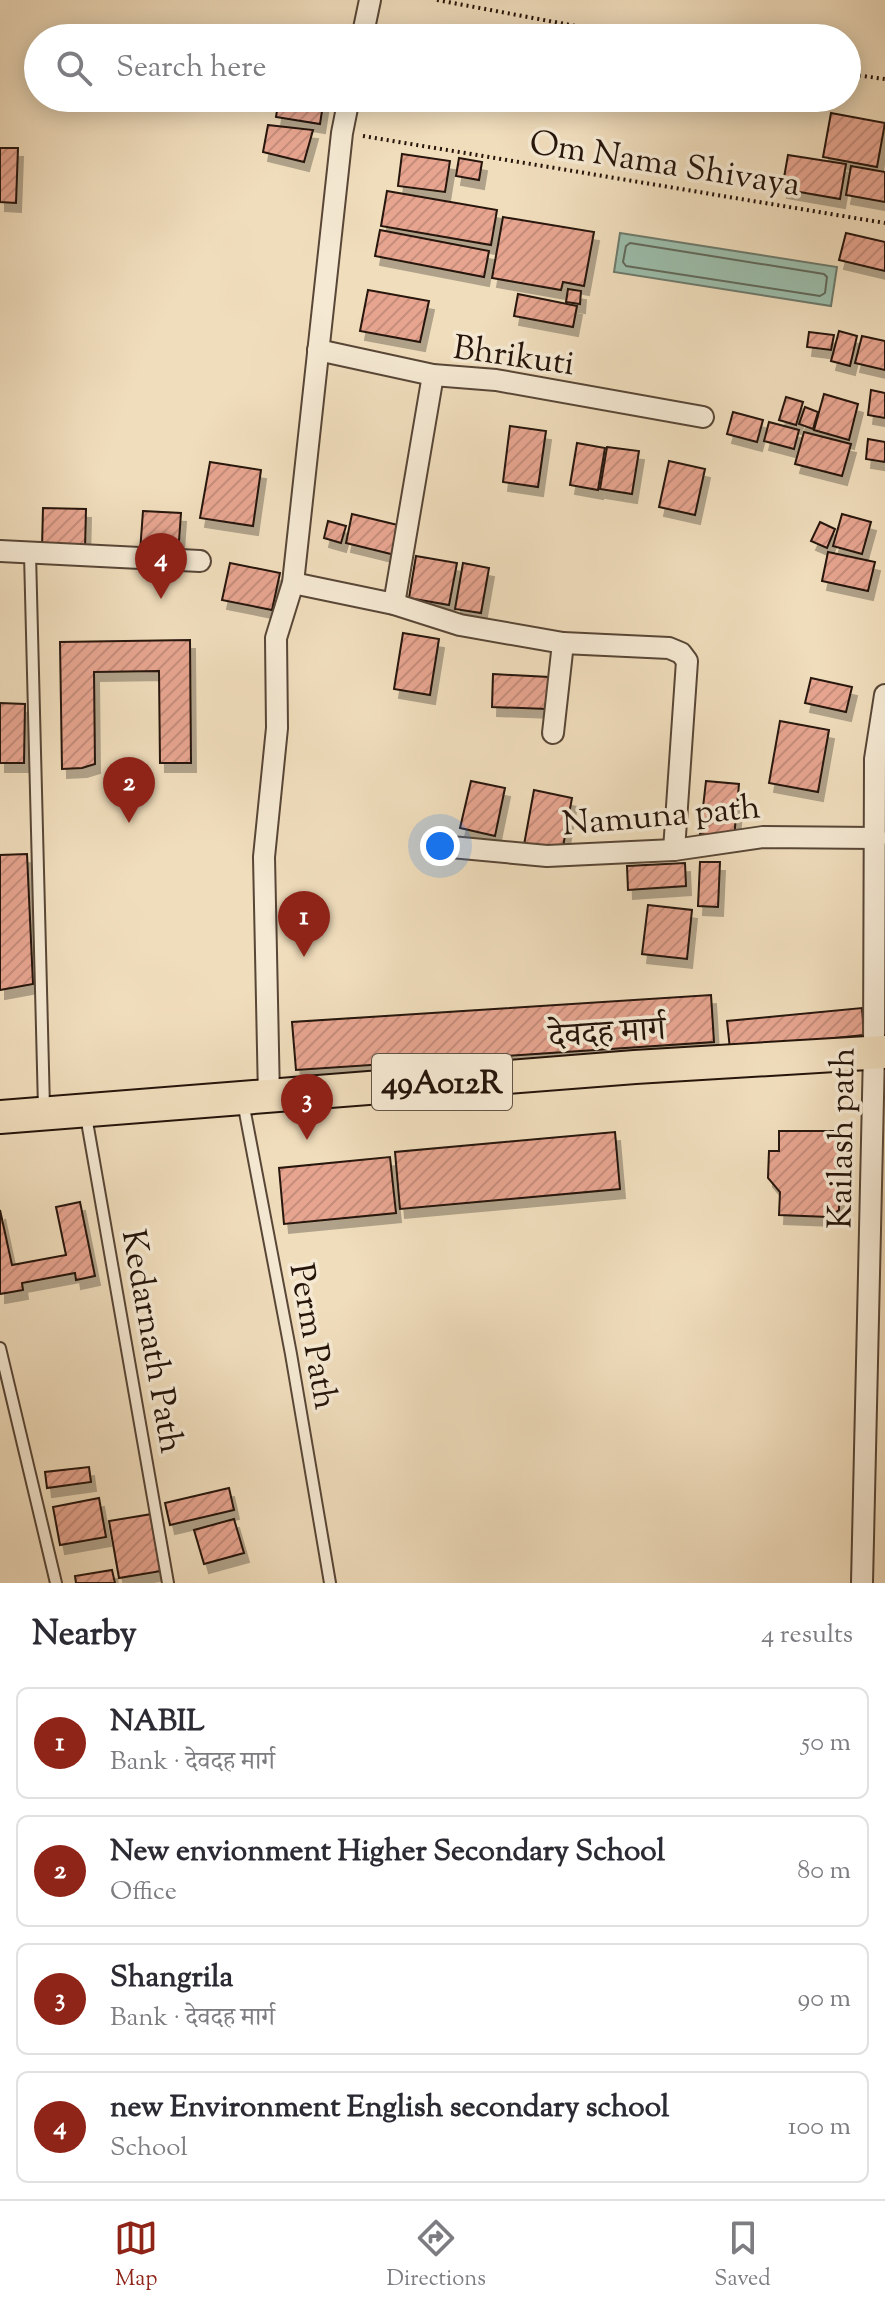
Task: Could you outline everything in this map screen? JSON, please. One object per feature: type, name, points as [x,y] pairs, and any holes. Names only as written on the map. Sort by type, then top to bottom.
[{"type":"main road","name":"देवदह मार्ग","points":[[0,1117],[635,1067],[879,1052]]},
{"type":"street","points":[[365,24],[370,0]]},
{"type":"street","points":[[256,1098],[264,857],[277,728],[276,638],[293,583],[346,112]]},
{"type":"street","name":"Bhrikuti","points":[[318,350],[433,375],[496,380],[703,417]]},
{"type":"street","points":[[394,604],[433,375]]},
{"type":"street","points":[[0,551],[200,561]]},
{"type":"street","points":[[293,583],[394,604],[460,625],[563,643],[669,648],[681,653],[687,661],[674,850]]},
{"type":"street","points":[[553,733],[563,643]]},
{"type":"street","name":"Kailash path","points":[[862,1583],[879,1052],[876,838],[881,817],[875,759],[885,695]]},
{"type":"street","name":"Namuna path","points":[[451,847],[547,856],[674,850],[763,837],[876,838]]},
{"type":"lane","points":[[30,554],[44,1113]]},
{"type":"lane","name":"Perm Path","points":[[256,1098],[291,1354],[330,1583]]},
{"type":"lane","name":"Kedarnath Path","points":[[85,1109],[168,1583]]},
{"type":"lane","points":[[0,1348],[56,1583]]},
{"type":"path","points":[[437,0],[565,24]]},
{"type":"path","points":[[861,76],[885,79]]},
{"type":"path","name":"Om Nama Shivaya","points":[[342,133],[885,223]]},
{"type":"water","points":[[620,233],[837,267],[831,306],[614,272]]},
{"type":"building","points":[[277,112],[322,112],[320,124],[276,117]]},
{"type":"building","points":[[831,113],[885,123],[877,167],[823,157]]},
{"type":"building","points":[[268,125],[313,130],[304,162],[263,152]]},
{"type":"building","points":[[0,148],[18,148],[16,203],[0,202]]},
{"type":"building","points":[[402,154],[450,161],[445,192],[398,186]]},
{"type":"building","points":[[788,155],[846,164],[840,199],[782,189]]},
{"type":"building","points":[[459,158],[482,162],[479,180],[456,176]]},
{"type":"building","points":[[851,166],[885,172],[885,202],[846,195]]},
{"type":"building","points":[[387,191],[497,210],[491,245],[381,226]]},
{"type":"building","points":[[503,217],[594,232],[584,286],[563,282],[561,290],[492,278]]},
{"type":"building","points":[[380,230],[489,251],[484,277],[375,256]]},
{"type":"building","points":[[846,233],[885,242],[885,271],[839,260]]},
{"type":"building","points":[[568,289],[581,291],[580,304],[566,302]]},
{"type":"building","points":[[368,290],[429,301],[420,342],[360,331]]},
{"type":"building","points":[[518,294],[577,306],[573,327],[514,316]]},
{"type":"building","points":[[839,331],[857,336],[850,366],[831,361]]},
{"type":"building","points":[[809,332],[834,335],[831,350],[807,347]]},
{"type":"building","points":[[862,336],[885,341],[885,370],[855,363]]},
{"type":"building","points":[[871,390],[885,393],[885,418],[868,415]]},
{"type":"building","points":[[824,394],[858,404],[849,440],[814,430]]},
{"type":"building","points":[[786,397],[803,402],[796,425],[779,420]]},
{"type":"building","points":[[805,407],[818,412],[813,429],[799,424]]},
{"type":"building","points":[[733,412],[763,420],[757,442],[727,434]]},
{"type":"building","points":[[769,422],[799,430],[794,449],[764,441]]},
{"type":"building","points":[[510,426],[546,431],[538,487],[503,482]]},
{"type":"building","points":[[804,432],[851,444],[842,476],[795,464]]},
{"type":"building","points":[[868,439],[885,442],[885,462],[866,459]]},
{"type":"building","points":[[577,443],[605,448],[598,490],[570,485]]},
{"type":"building","points":[[607,447],[639,451],[632,494],[600,489]]},
{"type":"building","points":[[669,461],[705,469],[695,515],[659,507]]},
{"type":"building","points":[[210,462],[261,470],[253,526],[200,518]]},
{"type":"building","points":[[43,508],[86,509],[85,549],[42,548]]},
{"type":"building","points":[[143,511],[181,513],[178,555],[140,552]]},
{"type":"building","points":[[352,514],[402,526],[395,555],[346,543]]},
{"type":"building","points":[[842,514],[871,522],[862,554],[833,546]]},
{"type":"building","points":[[328,521],[346,526],[341,543],[324,538]]},
{"type":"building","points":[[820,522],[835,529],[827,548],[811,541]]},
{"type":"building","points":[[828,552],[875,562],[868,591],[822,581]]},
{"type":"building","points":[[416,556],[457,563],[449,605],[409,598]]},
{"type":"building","points":[[230,563],[280,573],[272,610],[222,600]]},
{"type":"building","points":[[463,563],[489,568],[481,613],[455,609]]},
{"type":"building","points":[[403,633],[439,639],[430,695],[394,689]]},
{"type":"building","points":[[190,640],[191,763],[160,763],[159,671],[94,672],[95,764],[62,769],[60,642]]},
{"type":"building","points":[[493,674],[549,677],[547,709],[492,707]]},
{"type":"building","points":[[811,678],[852,687],[846,712],[805,703]]},
{"type":"building","points":[[0,703],[25,704],[24,763],[0,763]]},
{"type":"building","points":[[780,721],[829,730],[818,792],[769,783]]},
{"type":"building","points":[[471,781],[505,788],[495,836],[460,828]]},
{"type":"building","points":[[706,781],[739,784],[734,838],[700,834]]},
{"type":"building","points":[[534,790],[572,798],[562,852],[524,845]]},
{"type":"building","points":[[27,854],[33,984],[0,990],[0,855]]},
{"type":"building","points":[[700,862],[720,862],[718,907],[698,906]]},
{"type":"building","points":[[685,863],[686,886],[628,890],[627,866]]},
{"type":"building","points":[[648,905],[692,910],[687,959],[642,954]]},
{"type":"building","points":[[711,995],[714,1042],[296,1070],[292,1022]]},
{"type":"building","points":[[862,1008],[864,1035],[730,1049],[727,1021]]},
{"type":"building","points":[[779,1131],[839,1131],[839,1210],[829,1217],[779,1215],[780,1192],[768,1178],[769,1151],[779,1151]]},
{"type":"building","points":[[615,1132],[620,1189],[400,1209],[395,1152]]},
{"type":"building","points":[[390,1157],[396,1213],[284,1224],[279,1168]]},
{"type":"building","points":[[80,1202],[95,1276],[76,1280],[75,1273],[22,1283],[23,1290],[0,1294],[0,1210],[12,1265],[66,1255],[56,1207]]},
{"type":"building","points":[[89,1467],[91,1482],[47,1488],[45,1472]]},
{"type":"building","points":[[229,1488],[234,1510],[170,1525],[165,1503]]},
{"type":"building","points":[[99,1498],[106,1537],[60,1545],[53,1507]]},
{"type":"building","points":[[152,1514],[161,1571],[119,1578],[109,1521]]},
{"type":"building","points":[[234,1519],[244,1553],[204,1564],[194,1530]]},
{"type":"building","points":[[112,1570],[115,1583],[76,1583],[75,1576]]},
{"type":"place","name":"new Environment English secondary school","points":[[161,599]]},
{"type":"place","name":"New envionment Higher Secondary School","points":[[129,823]]},
{"type":"place","name":"NABIL","points":[[304,957]]},
{"type":"place","name":"Shangrila","points":[[307,1140]]}]
